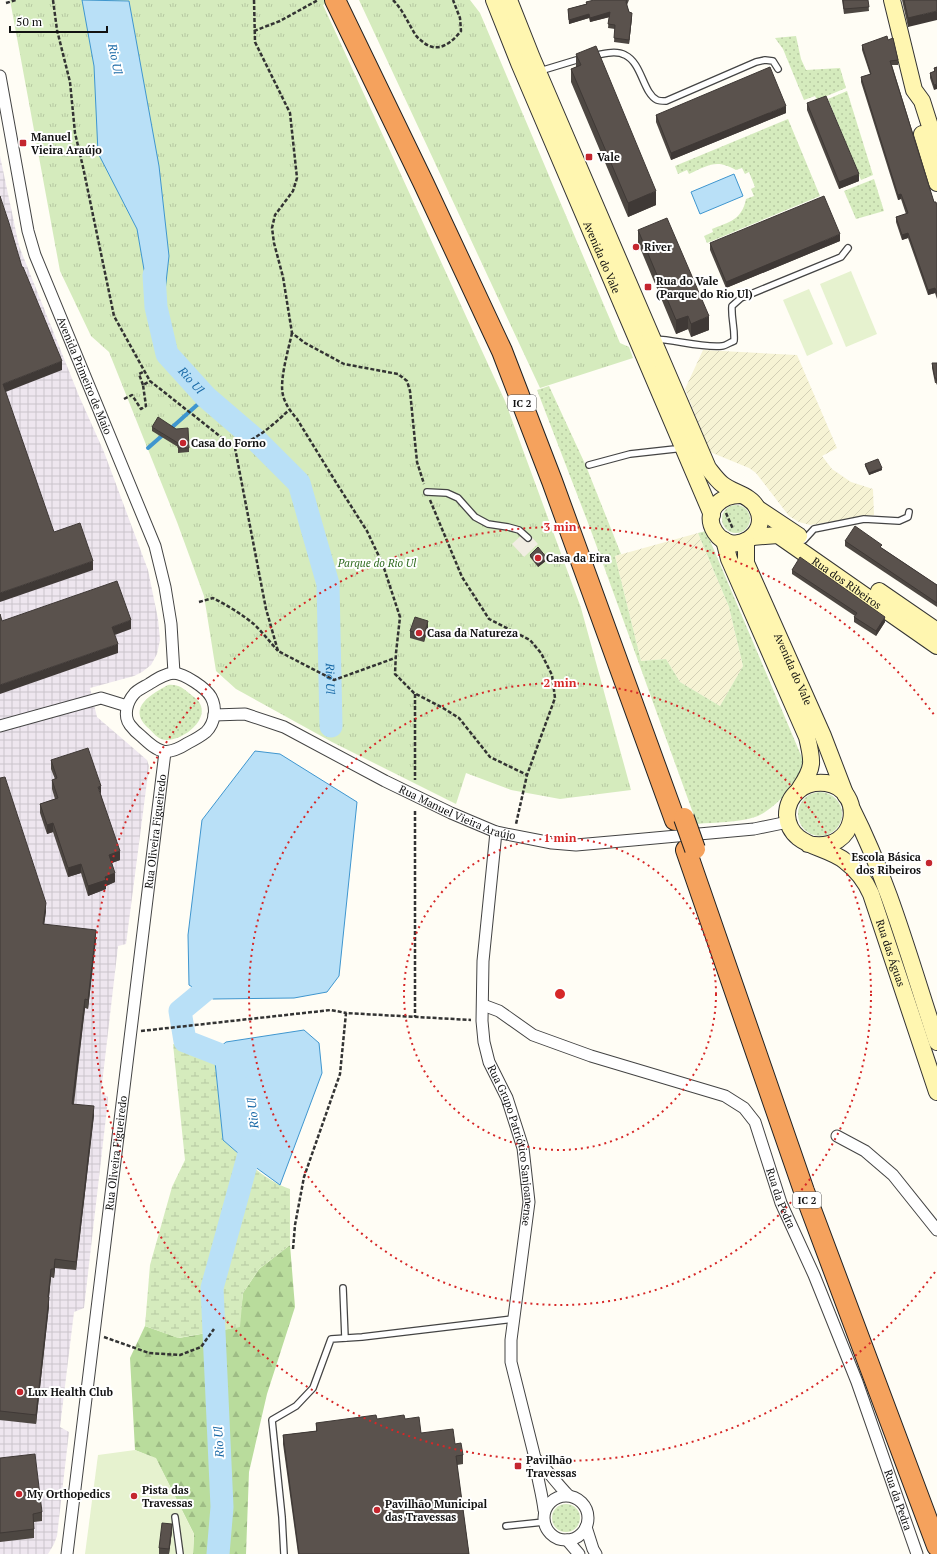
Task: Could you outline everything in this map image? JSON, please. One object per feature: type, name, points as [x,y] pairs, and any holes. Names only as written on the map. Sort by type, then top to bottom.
[{"type":"highway","name":"IC 2","points":[[335,0],[423,182],[502,351],[680,819]]},
{"type":"highway","name":"IC 2","points":[[346,0],[511,348],[562,478],[680,819],[804,1191],[937,1546]]},
{"type":"highway","name":"IC 2","points":[[690,850],[937,1513]]},
{"type":"main road","name":"Avenida do Vale","points":[[494,0],[519,63],[712,515],[711,522],[714,530],[718,536],[724,540],[729,559],[807,737],[812,758],[810,773],[800,788]]},
{"type":"main road","name":"Avenida do Vale","points":[[509,0],[538,72],[708,468],[721,484],[747,498],[758,508],[760,523],[757,530],[749,539],[746,563],[823,736],[849,802]]},
{"type":"main road","points":[[892,0],[914,90],[912,104],[937,183]]},
{"type":"main road","points":[[914,90],[922,100],[936,144]]},
{"type":"main road","points":[[712,515],[714,508],[721,500],[732,495],[740,495]]},
{"type":"main road","name":"Rua dos Ribeiros","points":[[758,508],[937,631]]},
{"type":"main road","name":"Rua dos Ribeiros","points":[[749,539],[778,535],[937,646]]},
{"type":"main road","points":[[724,540],[731,543],[738,543],[749,539]]},
{"type":"main road","points":[[820,782],[830,784],[839,788],[849,802],[852,817],[849,827],[837,842],[828,846],[808,844],[799,839],[792,832],[788,822],[787,813],[789,804],[800,788],[820,782]]},
{"type":"main road","name":"Rua das Águas","points":[[849,802],[866,838],[886,890],[937,1042]]},
{"type":"main road","name":"Rua das Águas","points":[[808,844],[825,849],[835,854],[857,871],[865,881],[873,900],[937,1092]]},
{"type":"street","name":"Avenida Primeiro de Maio","points":[[0,76],[28,231],[35,255],[155,546],[165,587],[171,624],[174,673]]},
{"type":"street","points":[[174,673],[188,677],[211,696],[214,715],[210,727],[206,732],[176,750],[165,752],[153,748],[130,725],[127,719],[127,706],[134,693],[161,677],[174,673]]},
{"type":"street","points":[[0,726],[101,698],[127,706]]},
{"type":"street","name":"Rua Manuel Vieira Araújo","points":[[214,715],[245,714],[284,727],[451,813],[496,832],[552,843],[576,845],[714,833],[788,822]]},
{"type":"street","name":"Rua Oliveira Figueiredo","points":[[67,1554],[165,752]]},
{"type":"street","name":"Rua Grupo Patriótico Sanjoanense","points":[[496,832],[483,961],[482,1021],[488,1062],[507,1098],[523,1148],[529,1202],[510,1340],[511,1362],[535,1458],[535,1468],[543,1496],[544,1510]]},
{"type":"street","name":"Rua da Pedra","points":[[483,1005],[499,1011],[533,1035],[590,1056],[725,1096],[744,1108],[755,1122],[781,1202],[817,1282],[846,1354],[891,1477],[917,1554]]},
{"type":"street","points":[[837,1136],[866,1151],[893,1175],[937,1230]]},
{"type":"street","name":"Rua Grupo Patriótico Sanjoanense","points":[[535,1458],[543,1465],[556,1484],[568,1495]]},
{"type":"street","points":[[568,1495],[575,1497],[585,1506],[588,1513],[588,1520],[582,1534],[575,1538],[560,1540],[548,1532],[544,1522],[544,1510],[554,1499],[560,1496],[568,1495]]},
{"type":"street","points":[[586,1527],[596,1554]]},
{"type":"street","points":[[567,1540],[579,1554]]},
{"type":"lane","points":[[538,72],[574,60],[610,53],[625,54],[633,60],[652,95],[657,100],[666,101],[756,62],[773,60],[778,69]]},
{"type":"lane","points":[[653,339],[724,346],[734,341],[735,329],[731,316],[732,306],[740,298],[842,257],[848,248]]},
{"type":"lane","points":[[589,465],[630,454],[682,446]]},
{"type":"lane","points":[[427,492],[447,493],[458,498],[475,518],[488,524],[519,530],[528,538]]},
{"type":"lane","points":[[804,540],[814,529],[864,519],[899,520],[908,517],[909,512]]},
{"type":"lane","points":[[343,1288],[345,1338]]},
{"type":"lane","points":[[284,1554],[282,1517],[272,1420],[296,1406],[313,1388],[332,1339],[513,1319]]},
{"type":"lane","points":[[175,1517],[180,1554]]},
{"type":"lane","points":[[506,1526],[544,1522]]},
{"type":"path","points":[[6,3],[16,0]]},
{"type":"path","points":[[52,0],[57,30],[70,82],[75,133],[114,316],[150,381],[235,448],[266,609],[278,651]]},
{"type":"path","points":[[254,0],[255,42],[290,113],[297,178],[293,191],[275,215],[272,228],[274,243],[283,277],[292,333],[282,394],[289,410],[297,419],[336,484],[368,531],[383,565],[400,617],[395,658],[395,674],[415,694],[459,718],[490,758],[527,775]]},
{"type":"path","points":[[254,31],[280,21],[318,0]]},
{"type":"path","points":[[393,0],[416,36],[428,46],[440,48],[452,41],[461,31],[460,18],[453,0]]},
{"type":"path","points":[[292,333],[305,343],[344,364],[398,374],[407,381],[410,391],[417,462],[427,492],[462,577],[489,619],[530,640],[541,653],[552,675],[555,698],[527,775],[515,829]]},
{"type":"path","points":[[124,399],[132,395],[141,409],[146,406],[143,385],[139,374],[145,371]]},
{"type":"path","points":[[143,385],[150,381]]},
{"type":"path","points":[[235,448],[255,439],[273,426],[289,410]]},
{"type":"path","points":[[199,602],[213,598],[229,606],[254,625],[278,651],[334,680],[395,658]]},
{"type":"path","points":[[415,694],[415,780]]},
{"type":"path","points":[[415,811],[415,1017]]},
{"type":"path","points":[[130,1032],[178,1028],[331,1010],[346,1013],[482,1021]]},
{"type":"path","points":[[293,1249],[295,1225],[304,1177],[340,1074],[346,1013]]},
{"type":"path","points":[[94,1334],[149,1353],[180,1355],[202,1348],[214,1329]]},
{"type":"shaded area","points":[[0,156],[19,246],[79,396],[104,452],[148,570],[158,619],[160,640],[157,654],[151,665],[142,672],[134,676],[90,688],[97,717],[147,760],[149,766],[126,944],[118,946],[101,1093],[108,1097],[107,1108],[84,1308],[74,1312],[60,1427],[69,1432],[57,1536],[48,1554],[0,1554]]},
{"type":"shaded area","points":[[703,350],[797,355],[837,448],[822,456],[832,469],[851,482],[873,489],[874,515],[810,525],[799,522],[789,516],[756,473],[749,468],[710,452],[685,389]]},
{"type":"shaded area","points":[[526,531],[538,544],[524,557],[512,544]]},
{"type":"shaded area","points":[[698,533],[729,607],[743,666],[720,706],[680,682],[666,659],[641,661],[615,556]]},
{"type":"green space","name":"Parque do Rio Ul","points":[[10,0],[332,0],[323,5],[505,401],[581,608],[631,790],[560,799],[511,790],[466,773],[456,804],[332,742],[236,689],[216,671],[204,596],[177,522],[109,352],[91,336],[60,271]]},
{"type":"green space","points":[[359,0],[470,0],[480,13],[620,343],[629,347],[633,358],[540,388]]},
{"type":"green space","points":[[796,36],[801,59],[806,70],[840,68],[846,88],[817,100],[815,96],[804,100],[783,49],[775,38]]},
{"type":"green space","points":[[847,91],[873,175],[861,180],[828,99]]},
{"type":"green space","points":[[788,119],[820,196],[707,243],[704,236],[713,232],[712,229],[738,216],[746,199],[754,196],[751,189],[755,187],[749,172],[745,174],[742,168],[736,170],[723,165],[712,164],[689,174],[687,170],[678,174],[675,166]]},
{"type":"green space","points":[[874,179],[884,211],[856,219],[844,191]]},
{"type":"green space","points":[[851,271],[877,334],[846,347],[820,284]]},
{"type":"green space","points":[[809,289],[833,344],[807,356],[783,300]]},
{"type":"green space","points":[[549,386],[586,466],[621,554],[615,556],[641,661],[666,659],[680,682],[720,706],[743,666],[729,607],[698,533],[706,531],[803,760],[799,775],[791,787],[768,810],[755,817],[726,822],[697,824],[590,528],[537,390]]},
{"type":"green space","points":[[736,505],[746,509],[750,519],[746,529],[736,533],[726,529],[722,519],[726,509]]},
{"type":"green space","points":[[168,685],[178,686],[185,690],[199,702],[202,709],[201,717],[191,730],[183,735],[168,740],[161,739],[147,727],[142,720],[140,713],[141,707],[149,697]]},
{"type":"green space","points":[[820,792],[832,796],[838,802],[842,814],[838,826],[832,832],[820,836],[808,832],[802,826],[798,814],[802,802],[808,796]]},
{"type":"green space","points":[[173,1044],[214,1055],[223,1140],[263,1175],[290,1189],[290,1245],[259,1269],[243,1293],[240,1327],[178,1338],[145,1326],[150,1265],[172,1187],[185,1160]]},
{"type":"green space","points":[[290,1245],[295,1307],[267,1394],[249,1472],[246,1554],[193,1554],[194,1534],[156,1459],[135,1450],[130,1358],[145,1326],[179,1338],[239,1327],[243,1293],[259,1269]]},
{"type":"green space","name":"Pista das Travessas","points":[[135,1450],[156,1458],[194,1534],[193,1554],[85,1554],[98,1455]]},
{"type":"green space","points":[[566,1504],[576,1508],[580,1518],[576,1528],[566,1532],[556,1528],[552,1518],[556,1508]]},
{"type":"water","points":[[82,0],[129,1],[159,166],[169,256],[164,300],[156,307],[147,287],[137,229],[98,153],[94,66]]},
{"type":"water","points":[[734,174],[743,196],[700,214],[691,192]]},
{"type":"water","points":[[255,751],[280,754],[357,802],[339,976],[327,992],[294,998],[213,999],[189,985],[188,935],[202,820]]},
{"type":"water","points":[[304,1030],[319,1043],[322,1073],[280,1185],[247,1161],[223,1140],[214,1052],[226,1042]]},
{"type":"building","points":[[594,0],[627,0],[626,2],[629,12],[632,13],[629,40],[614,38],[615,25],[608,24],[610,12],[590,18],[589,14],[569,20],[568,9],[587,4],[586,2]]},
{"type":"building","points":[[843,0],[868,0],[869,7],[844,9]]},
{"type":"building","points":[[904,0],[937,0],[937,11],[908,18]]},
{"type":"building","points":[[887,36],[888,40],[893,38],[898,60],[890,61],[934,202],[936,202],[937,206],[937,294],[935,288],[928,290],[908,233],[902,235],[896,217],[908,213],[901,194],[898,195],[861,77],[871,74],[862,45]]},
{"type":"building","points":[[596,46],[656,191],[628,203],[571,69],[581,65],[576,54]]},
{"type":"building","points":[[770,67],[786,106],[671,153],[656,115]]},
{"type":"building","points":[[937,67],[937,84],[934,85],[930,73],[935,71],[934,68]]},
{"type":"building","points":[[826,96],[859,174],[839,182],[807,103]]},
{"type":"building","points":[[0,196],[22,267],[62,361],[3,384],[54,532],[80,523],[93,561],[0,593]]},
{"type":"building","points":[[824,196],[840,234],[726,282],[710,243]]},
{"type":"building","points":[[667,218],[709,316],[691,324],[688,316],[676,320],[638,230]]},
{"type":"building","points":[[932,363],[937,363],[937,381],[935,378]]},
{"type":"building","points":[[158,417],[176,429],[188,428],[189,448],[178,448],[178,443],[152,427]]},
{"type":"building","points":[[878,459],[882,468],[869,473],[865,464]]},
{"type":"building","points":[[855,526],[882,545],[880,547],[937,585],[937,603],[845,541]]},
{"type":"building","name":"Casa da Eira","points":[[538,547],[547,558],[538,565],[530,555]]},
{"type":"building","points":[[800,557],[885,617],[876,631],[854,617],[857,613],[792,570]]},
{"type":"building","points":[[117,581],[131,620],[112,627],[118,644],[0,685],[0,614],[2,621]]},
{"type":"building","points":[[415,617],[428,621],[424,635],[410,631]]},
{"type":"building","points":[[88,748],[101,786],[98,787],[120,851],[109,855],[115,873],[105,877],[106,880],[88,886],[81,864],[68,868],[53,823],[47,825],[40,804],[58,798],[52,780],[57,778],[51,760]]},
{"type":"building","points":[[5,777],[46,903],[43,924],[96,930],[88,1000],[85,999],[72,1104],[94,1106],[76,1262],[55,1259],[54,1269],[51,1269],[36,1415],[0,1411],[0,778]]},
{"type":"building","name":"Pavilhão Municipal das Travessas","points":[[376,1415],[377,1419],[404,1415],[405,1419],[419,1417],[421,1433],[453,1429],[455,1444],[461,1443],[463,1455],[456,1456],[469,1554],[299,1554],[283,1435],[317,1431],[316,1423]]},
{"type":"building","name":"My Orthopedics","points":[[35,1454],[42,1512],[33,1514],[34,1529],[0,1533],[0,1458]]},
{"type":"building","points":[[162,1523],[172,1524],[169,1549],[159,1548]]},
{"type":"waterway","name":"Rio Ul","points":[[154,275],[156,307],[167,354],[206,397],[255,439],[299,483],[328,584],[331,726]]},
{"type":"waterway","points":[[169,430],[206,397]]},
{"type":"waterway","points":[[148,448],[164,434]]},
{"type":"waterway","name":"Rio Ul","points":[[226,973],[180,1011],[185,1041],[226,1057],[238,1069]]},
{"type":"waterway","name":"Rio Ul","points":[[218,1554],[222,1507],[212,1288],[255,1132]]},
{"type":"place","name":"Manuel Vieira Araújo","points":[[23,143]]},
{"type":"place","name":"Vale","points":[[589,157]]},
{"type":"place","name":"River","points":[[636,247]]},
{"type":"place","name":"Rua do Vale (Parque do Rio Ul)","points":[[648,287]]},
{"type":"place","name":"Casa do Forno","points":[[183,443]]},
{"type":"place","name":"Casa da Eira","points":[[538,558]]},
{"type":"place","name":"Casa da Natureza","points":[[419,633]]},
{"type":"place","name":"Escola Básica dos Ribeiros","points":[[929,863]]},
{"type":"place","name":"Lux Health Club","points":[[20,1392]]},
{"type":"place","name":"Pavilhão Travessas","points":[[518,1466]]},
{"type":"place","name":"My Orthopedics","points":[[19,1494]]},
{"type":"place","name":"Pista das Travessas","points":[[134,1496]]},
{"type":"place","name":"Pavilhão Municipal das Travessas","points":[[377,1510]]}]
